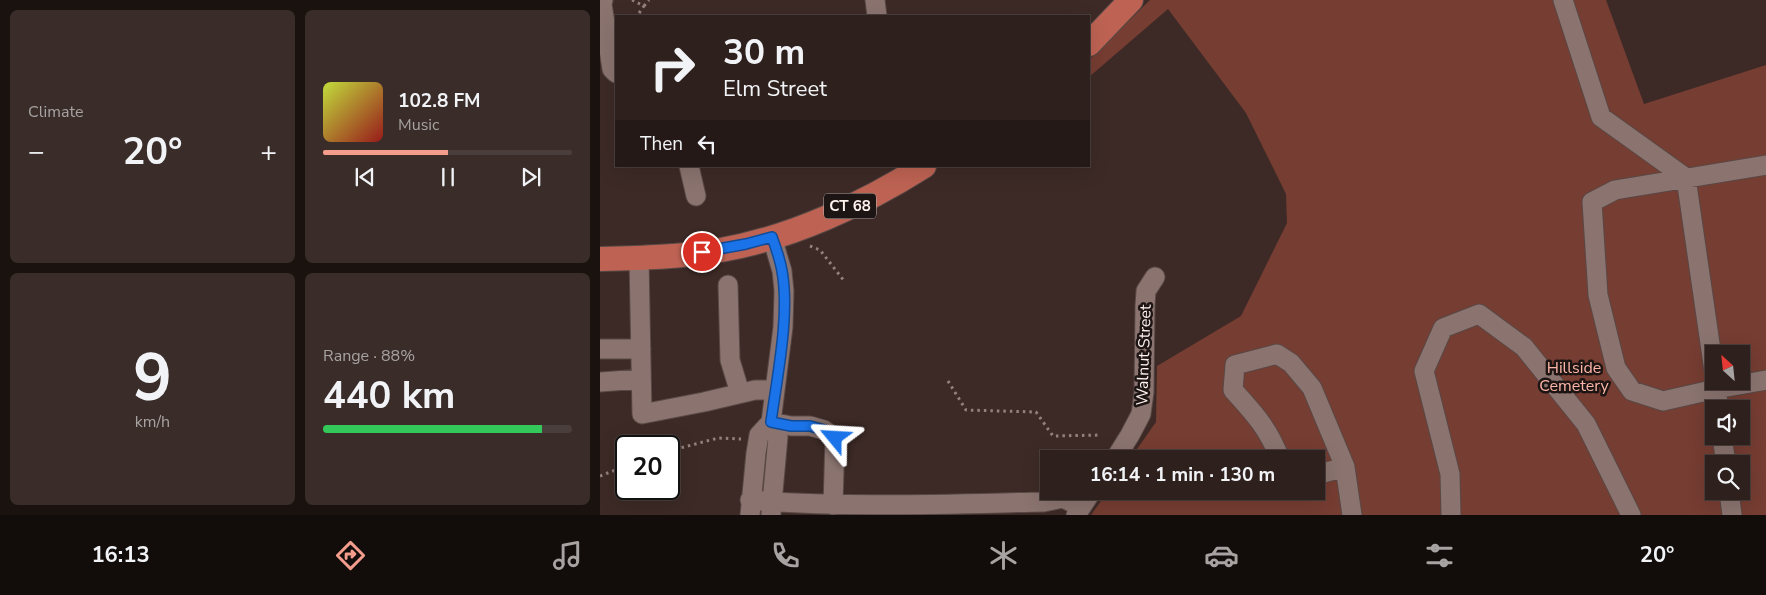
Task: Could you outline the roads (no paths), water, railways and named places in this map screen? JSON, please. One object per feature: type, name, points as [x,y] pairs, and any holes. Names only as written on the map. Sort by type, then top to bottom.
[{"type":"main road","points":[[1090,43],[1131,0]]},
{"type":"main road","name":"CT 68","points":[[600,259],[682,255],[722,250],[772,237],[860,202],[917,168]]},
{"type":"street","points":[[603,0],[602,4],[612,69],[615,72]]},
{"type":"street","points":[[875,0],[877,15]]},
{"type":"street","points":[[1563,0],[1601,117],[1686,178],[1710,345]]},
{"type":"street","points":[[1705,384],[1663,400],[1632,391],[1616,368],[1598,295],[1592,202],[1615,190],[1766,165]]},
{"type":"street","points":[[689,167],[696,196]]},
{"type":"street","points":[[771,508],[778,436],[771,422],[783,327],[784,291],[782,271],[772,237]]},
{"type":"street","points":[[640,258],[642,414],[755,390],[775,390]]},
{"type":"street","name":"Walnut Street","points":[[1121,450],[1140,414],[1144,392],[1146,291],[1155,278]]},
{"type":"street","points":[[728,285],[730,360],[740,393]]},
{"type":"street","points":[[1451,515],[1450,474],[1424,371],[1443,328],[1480,314],[1524,347],[1586,424],[1631,515]]},
{"type":"street","points":[[600,349],[641,349]]},
{"type":"street","points":[[1276,450],[1272,439],[1258,418],[1232,390],[1235,365],[1278,354],[1291,363],[1312,388],[1345,467],[1352,515]]},
{"type":"street","points":[[600,382],[641,379]]},
{"type":"street","points":[[1750,380],[1766,380]]},
{"type":"street","points":[[771,422],[791,426],[810,426],[824,430],[835,438],[833,504]]},
{"type":"street","points":[[771,422],[759,435],[750,508],[771,508],[793,504],[1044,502],[1063,498],[1079,511],[1086,500]]},
{"type":"street","points":[[1325,473],[1345,467]]},
{"type":"street","points":[[1730,500],[1732,515]]},
{"type":"park label","name":"Hillside Cemetery","points":[[1574,376]]}]
